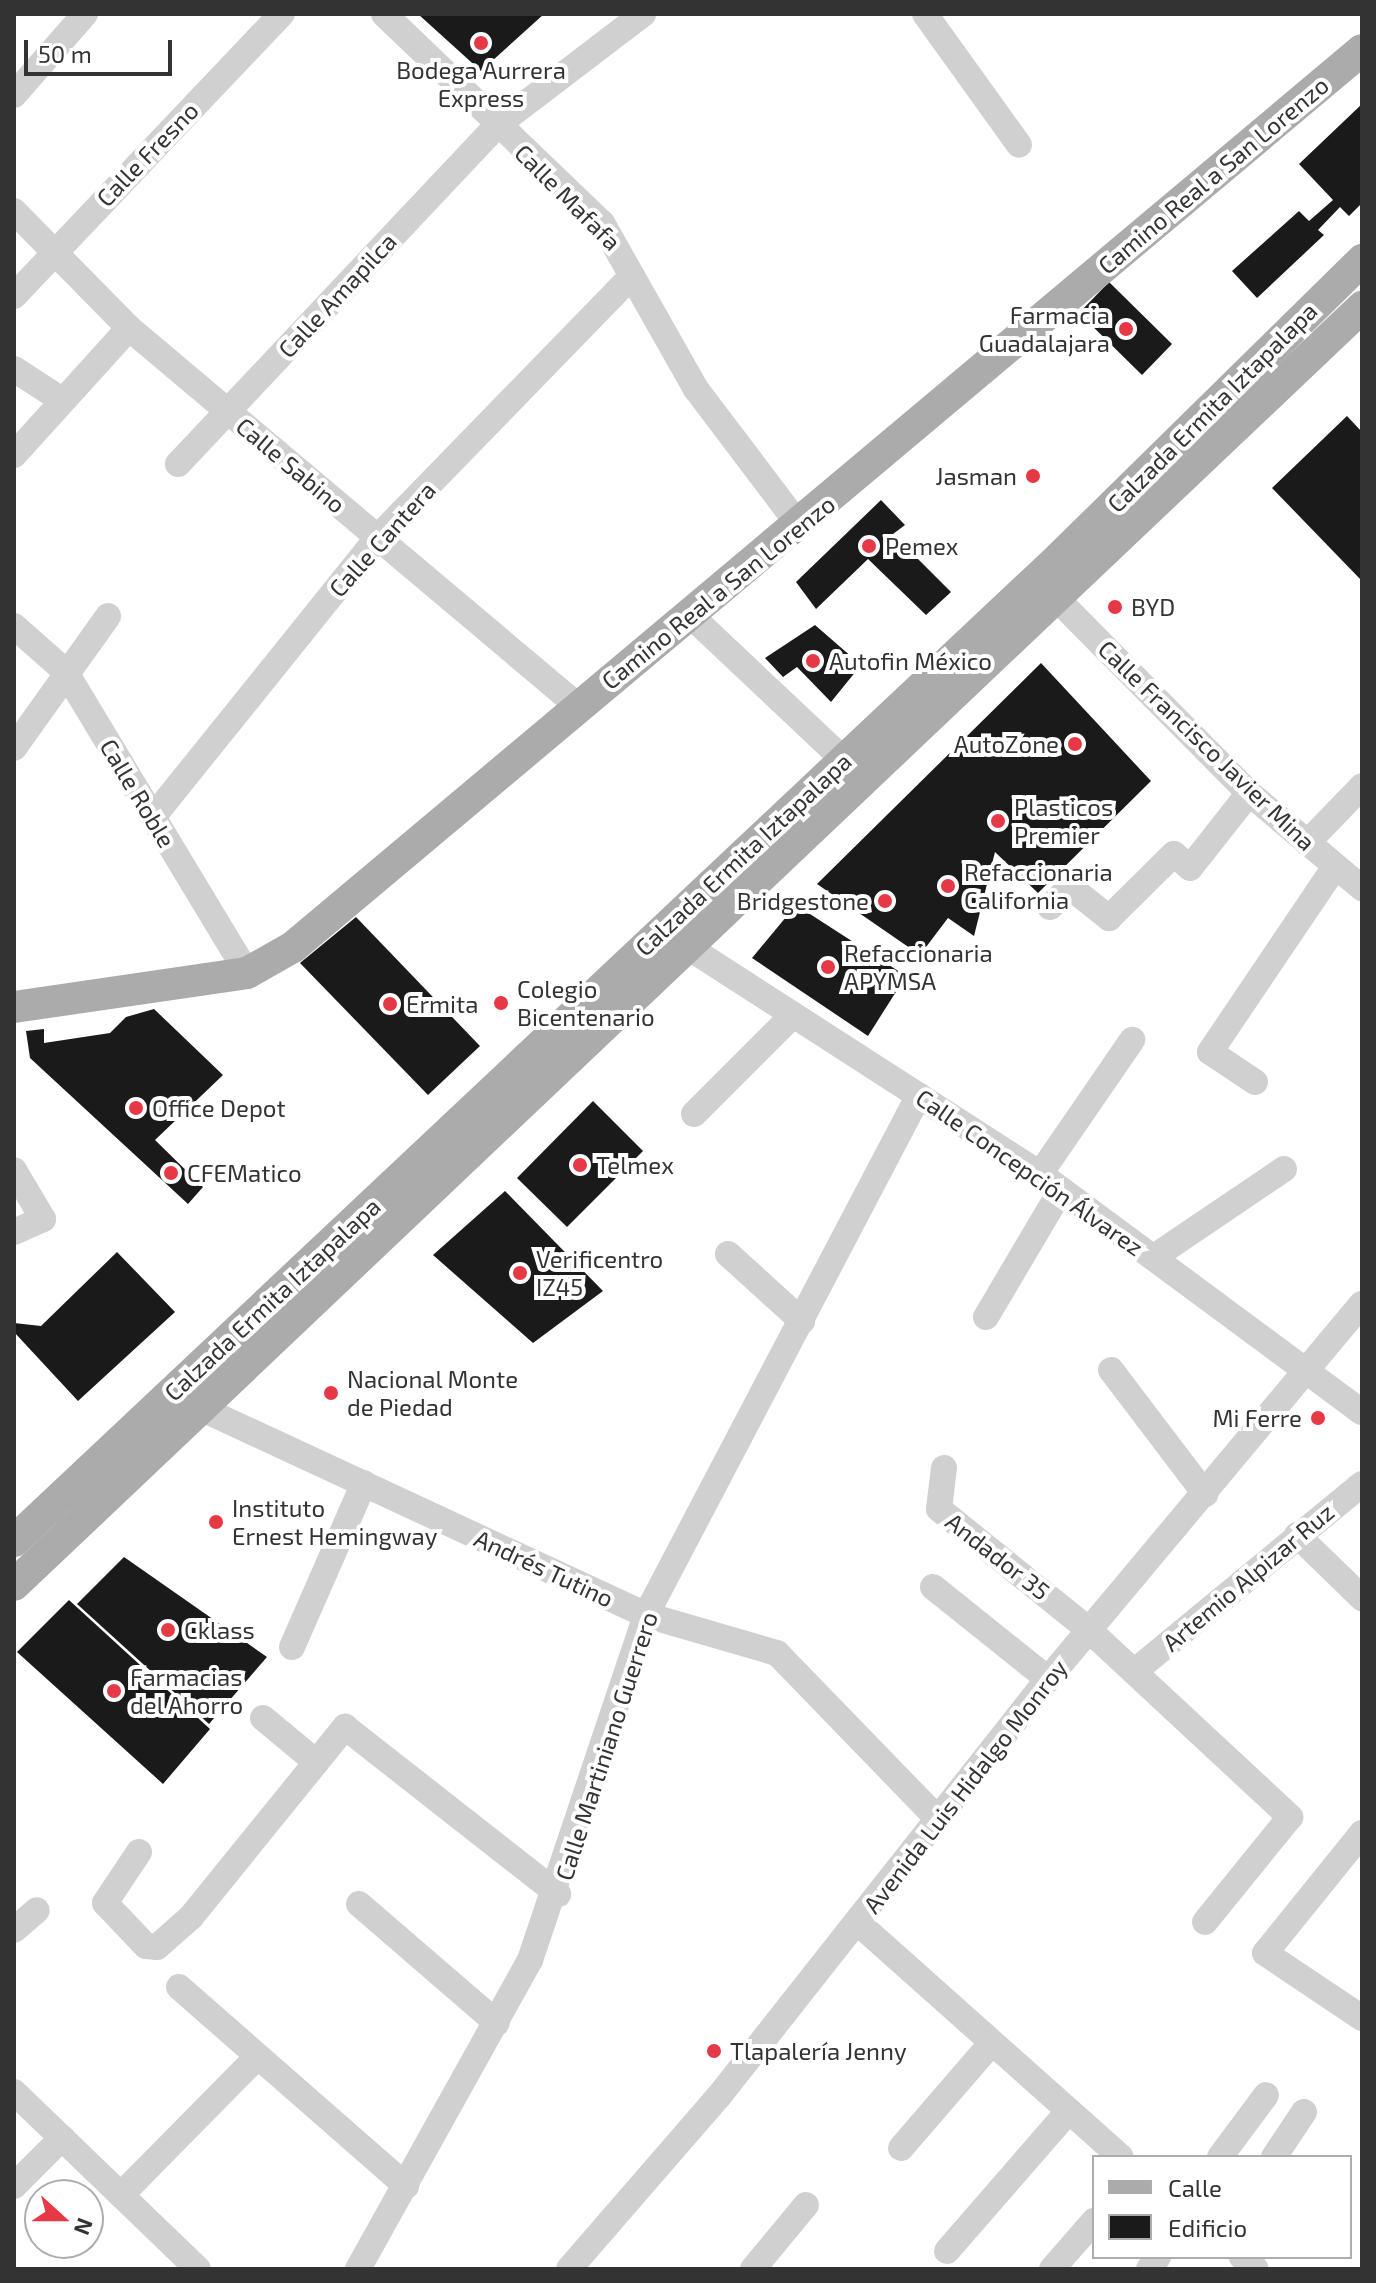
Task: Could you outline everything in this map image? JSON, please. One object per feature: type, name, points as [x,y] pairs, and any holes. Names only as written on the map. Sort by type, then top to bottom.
[{"type":"main road","name":"Camino Real a San Lorenzo","points":[[14,1007],[247,973],[293,947],[1362,50]]},
{"type":"main road","name":"Calzada Ermita Iztapalapa","points":[[14,1541],[843,759],[1362,260]]},
{"type":"main road","name":"Calzada Ermita Iztapalapa","points":[[14,1585],[196,1406],[688,947],[1362,307]]},
{"type":"street","points":[[14,95],[85,14]]},
{"type":"street","name":"Calle Fresno","points":[[14,296],[55,249],[282,14]]},
{"type":"street","name":"Calle Mafafa","points":[[384,14],[496,126],[602,223],[627,256],[630,278],[696,389],[798,524]]},
{"type":"street","name":"Calle Amapilca","points":[[178,464],[496,126],[643,14]]},
{"type":"street","points":[[925,14],[1019,145]]},
{"type":"street","name":"Calle Sabino","points":[[14,211],[55,249],[129,328],[579,707]]},
{"type":"street","name":"Calle Cantera","points":[[153,817],[377,538],[630,278]]},
{"type":"street","points":[[14,455],[129,328]]},
{"type":"street","points":[[14,369],[62,400]]},
{"type":"street","name":"Calle Francisco Javier Mina","points":[[1055,597],[1249,793],[1362,888]]},
{"type":"street","points":[[690,615],[843,759]]},
{"type":"street","points":[[14,748],[65,671],[108,616]]},
{"type":"street","name":"Calle Roble","points":[[14,626],[65,671],[247,973]]},
{"type":"street","points":[[1307,843],[1362,786]]},
{"type":"street","points":[[1050,907],[1070,887],[1109,918],[1174,854],[1190,868],[1249,793]]},
{"type":"street","points":[[1255,1082],[1210,1052],[1335,867]]},
{"type":"street","name":"Calle Concepción Álvarez","points":[[688,947],[1050,1182],[1362,1412]]},
{"type":"street","points":[[694,1114],[793,1015]]},
{"type":"street","points":[[986,1317],[1050,1182],[1132,1040]]},
{"type":"street","name":"Calle Martiniano Guerrero","points":[[358,2269],[497,2023],[558,1894],[646,1615],[919,1095]]},
{"type":"street","points":[[1154,1257],[1284,1169]]},
{"type":"street","points":[[14,1170],[43,1207],[24,1230]]},
{"type":"street","points":[[728,1254],[802,1321]]},
{"type":"street","name":"Avenida Luis Hidalgo Monroy","points":[[569,2269],[857,1922],[1048,1679],[1362,1304]]},
{"type":"street","points":[[1111,1370],[1205,1494]]},
{"type":"street","name":"Andrés Tutino","points":[[196,1406],[646,1615],[777,1653],[937,1818]]},
{"type":"street","name":"Andador 35","points":[[944,1468],[939,1509],[1089,1630]]},
{"type":"street","points":[[292,1647],[364,1483]]},
{"type":"street","name":"Artemio Alpizar Ruz","points":[[1135,1671],[1362,1484]]},
{"type":"street","points":[[1297,1535],[1362,1598]]},
{"type":"street","points":[[933,1587],[1048,1679]]},
{"type":"street","points":[[1089,1630],[1290,1817],[1205,1922]]},
{"type":"street","points":[[263,1718],[316,1762]]},
{"type":"street","points":[[139,1852],[105,1903],[146,1946],[157,1947],[191,1917],[345,1727],[558,1894]]},
{"type":"street","points":[[1359,2010],[1265,1953],[1362,1833]]},
{"type":"street","points":[[359,1904],[497,2023]]},
{"type":"street","points":[[14,1930],[37,1910]]},
{"type":"street","points":[[857,1922],[989,2046],[1119,2155]]},
{"type":"street","points":[[179,1987],[256,2058],[406,2186]]},
{"type":"street","points":[[901,2148],[989,2046]]},
{"type":"street","points":[[121,2195],[256,2058]]},
{"type":"street","points":[[14,2092],[198,2269]]},
{"type":"street","points":[[1221,2155],[1266,2095]]},
{"type":"street","points":[[1275,2155],[1304,2112]]},
{"type":"street","points":[[947,2251],[1067,2113]]},
{"type":"street","points":[[14,2186],[62,2138]]},
{"type":"street","points":[[753,2269],[806,2205]]},
{"type":"street","points":[[1052,2269],[1092,2223]]},
{"type":"building","name":"Bodega Aurrera Express","points":[[418,14],[544,14],[481,71]]},
{"type":"building","points":[[1362,104],[1362,203],[1349,216],[1340,207],[1318,230],[1324,235],[1257,298],[1232,271],[1299,211],[1309,221],[1333,200],[1299,164]]},
{"type":"building","name":"Farmacia Guadalajara","points":[[1109,282],[1172,344],[1142,375],[1079,313]]},
{"type":"building","points":[[1347,416],[1362,432],[1362,581],[1272,488]]},
{"type":"building","name":"Pemex","points":[[881,500],[905,525],[893,534],[951,592],[926,615],[868,559],[816,609],[796,582]]},
{"type":"building","name":"Autofin México","points":[[815,625],[861,665],[831,702],[797,667],[783,677],[765,658]]},
{"type":"building","points":[[1041,663],[1151,781],[1038,893],[995,852],[974,936],[948,918],[920,955],[817,884]]},
{"type":"building","name":"Refaccionaria APYMSA","points":[[796,905],[906,976],[868,1036],[752,958]]},
{"type":"building","name":"Ermita","points":[[356,917],[480,1046],[428,1095],[300,963]]},
{"type":"building","name":"Office Depot","points":[[154,1009],[223,1075],[155,1140],[203,1187],[188,1204],[30,1058],[26,1031],[44,1029],[44,1043],[110,1033],[126,1017]]},
{"type":"building","name":"Telmex","points":[[593,1101],[643,1151],[567,1227],[517,1178]]},
{"type":"building","name":"Verificentro IZ45","points":[[505,1191],[603,1291],[533,1343],[433,1255]]},
{"type":"building","points":[[117,1252],[175,1312],[78,1401],[14,1332],[14,1323],[41,1326]]},
{"type":"building","name":"Cklass","points":[[124,1557],[267,1657],[209,1724],[77,1604]]},
{"type":"building","name":"Farmacias del Ahorro","points":[[69,1600],[210,1729],[163,1784],[17,1652]]},
{"type":"place","name":"Bodega Aurrera Express","points":[[481,43]]},
{"type":"place","name":"Farmacia Guadalajara","points":[[1126,329]]},
{"type":"place","name":"Jasman","points":[[1033,476]]},
{"type":"place","name":"Pemex","points":[[869,546]]},
{"type":"place","name":"BYD","points":[[1115,607]]},
{"type":"place","name":"Autofin México","points":[[813,661]]},
{"type":"place","name":"AutoZone","points":[[1075,744]]},
{"type":"place","name":"Plasticos Premier","points":[[998,821]]},
{"type":"place","name":"Refaccionaria California","points":[[948,886]]},
{"type":"place","name":"Bridgestone","points":[[885,901]]},
{"type":"place","name":"Refaccionaria APYMSA","points":[[828,967]]},
{"type":"place","name":"Colegio Bicentenario","points":[[501,1003]]},
{"type":"place","name":"Ermita","points":[[390,1004]]},
{"type":"place","name":"Office Depot","points":[[136,1108]]},
{"type":"place","name":"Telmex","points":[[580,1165]]},
{"type":"place","name":"CFEMatico","points":[[171,1173]]},
{"type":"place","name":"Verificentro IZ45","points":[[520,1273]]},
{"type":"place","name":"Nacional Monte de Piedad","points":[[331,1393]]},
{"type":"place","name":"Mi Ferre","points":[[1318,1418]]},
{"type":"place","name":"Instituto Ernest Hemingway","points":[[216,1522]]},
{"type":"place","name":"Cklass","points":[[168,1630]]},
{"type":"place","name":"Farmacias del Ahorro","points":[[114,1691]]},
{"type":"place","name":"Tlapalería Jenny","points":[[714,2051]]}]
